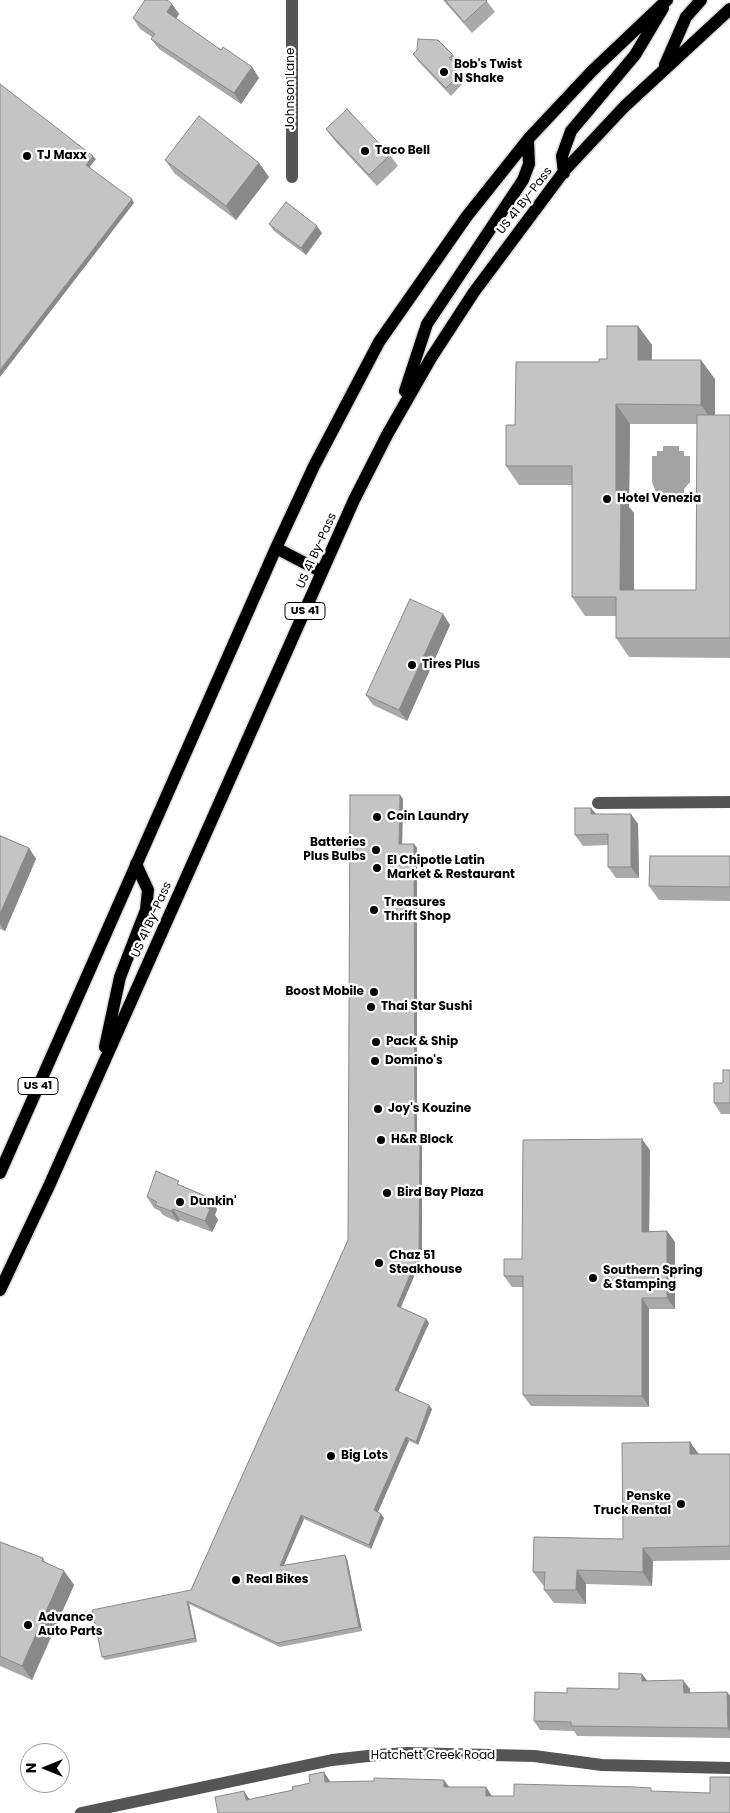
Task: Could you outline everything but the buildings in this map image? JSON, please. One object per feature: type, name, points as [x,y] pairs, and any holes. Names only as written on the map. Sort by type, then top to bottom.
[{"type":"main road","name":"US 41","points":[[0,1173],[276,548],[314,466],[379,342],[467,216],[528,140],[592,71],[668,0]]},
{"type":"main road","points":[[564,172],[562,156],[571,131],[636,55],[668,0]]},
{"type":"main road","points":[[662,71],[686,17],[701,0]]},
{"type":"main road","name":"US 41 By-Pass","points":[[0,1290],[354,500],[431,358],[474,292],[564,172],[662,71],[730,9]]},
{"type":"main road","points":[[397,418],[427,324],[523,180],[529,164],[528,140]]},
{"type":"main road","points":[[276,548],[322,572]]},
{"type":"main road","points":[[102,1065],[114,997],[146,910],[148,890],[136,864]]},
{"type":"street","name":"Johnson Lane","points":[[292,0],[292,177]]},
{"type":"street","points":[[598,803],[730,802]]},
{"type":"street","name":"Hatchett Creek Road","points":[[81,1813],[332,1760],[377,1755],[408,1753],[534,1756],[602,1765],[730,1768]]},
{"type":"shaded area","points":[[663,446],[679,446],[679,451],[684,451],[684,456],[690,456],[690,482],[684,489],[684,494],[678,497],[670,498],[657,495],[652,482],[652,456],[657,456],[657,451],[663,451]]},
{"type":"place","name":"Bob's Twist N Shake","points":[[444,72]]},
{"type":"place","name":"Taco Bell","points":[[365,151]]},
{"type":"place","name":"TJ Maxx","points":[[27,156]]},
{"type":"place","name":"Hotel Venezia","points":[[607,499]]},
{"type":"place","name":"Tires Plus","points":[[412,665]]},
{"type":"place","name":"Coin Laundry","points":[[377,817]]},
{"type":"place","name":"Batteries Plus Bulbs","points":[[376,850]]},
{"type":"place","name":"El Chipotle Latin Market & Restaurant","points":[[377,868]]},
{"type":"place","name":"Treasures Thrift Shop","points":[[374,910]]},
{"type":"place","name":"Boost Mobile","points":[[374,992]]},
{"type":"place","name":"Thai Star Sushi","points":[[371,1007]]},
{"type":"place","name":"Pack & Ship","points":[[376,1042]]},
{"type":"place","name":"Domino's","points":[[375,1061]]},
{"type":"place","name":"Joy's Kouzine","points":[[378,1109]]},
{"type":"place","name":"H&R Block","points":[[381,1140]]},
{"type":"place","name":"Bird Bay Plaza","points":[[387,1193]]},
{"type":"place","name":"Dunkin'","points":[[180,1202]]},
{"type":"place","name":"Chaz 51 Steakhouse","points":[[379,1263]]},
{"type":"place","name":"Southern Spring & Stamping","points":[[593,1278]]},
{"type":"place","name":"Big Lots","points":[[331,1456]]},
{"type":"place","name":"Penske Truck Rental","points":[[681,1504]]},
{"type":"place","name":"Real Bikes","points":[[236,1580]]},
{"type":"place","name":"Advance Auto Parts","points":[[28,1625]]}]
